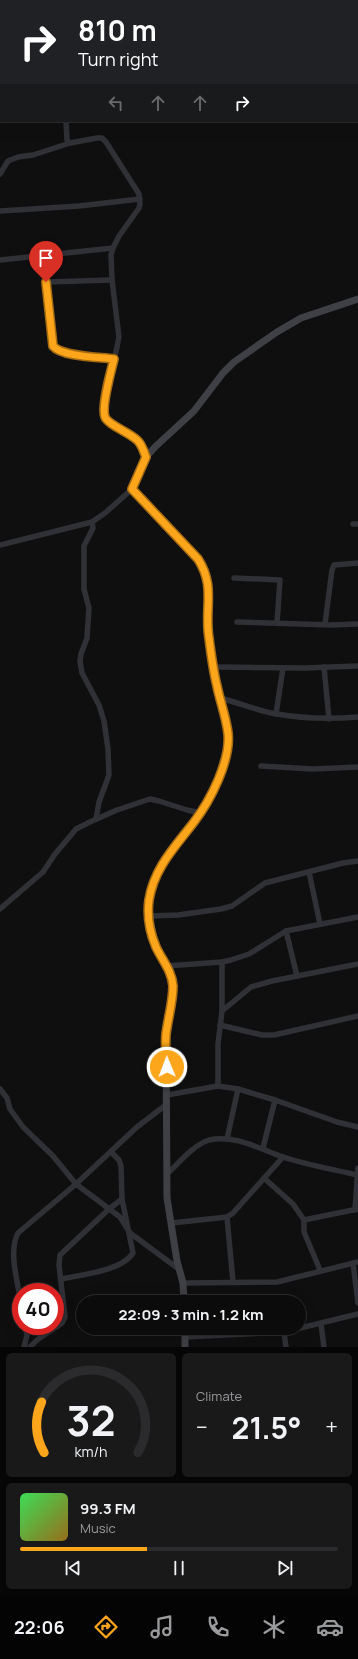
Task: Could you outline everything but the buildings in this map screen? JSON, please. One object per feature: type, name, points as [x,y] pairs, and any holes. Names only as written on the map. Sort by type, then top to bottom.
[{"type":"street","points":[[66,122],[68,140],[70,142]]},
{"type":"street","points":[[0,174],[8,161],[18,157],[33,155],[70,142],[102,138],[136,186],[140,204],[136,214],[113,248],[111,255],[112,280],[119,330],[118,343],[105,400],[104,411],[105,417],[109,422],[138,441],[146,457]]},
{"type":"street","points":[[0,211],[79,206],[140,199]]},
{"type":"street","points":[[0,260],[113,248]]},
{"type":"street","points":[[43,255],[53,346],[56,350],[114,359]]},
{"type":"street","points":[[46,282],[112,280]]},
{"type":"street","points":[[0,545],[92,522],[105,513],[132,489],[146,457],[154,447],[194,411],[223,373],[234,362],[277,332],[301,318],[358,299]]},
{"type":"street","points":[[132,489],[188,547],[205,570],[207,578],[208,601],[207,630],[228,734],[227,748],[216,786],[201,812],[163,862],[156,874],[149,901],[149,916],[156,947],[170,973],[173,986],[166,1035],[167,1174],[168,1198],[183,1283],[184,1295]]},
{"type":"street","points":[[92,522],[92,528],[84,546],[84,589],[89,608],[87,638],[80,661],[82,673],[99,705],[104,721],[108,749],[109,775],[99,802],[96,819]]},
{"type":"street","points":[[325,624],[332,570],[334,565],[358,563]]},
{"type":"street","points":[[234,578],[280,580],[277,623]]},
{"type":"street","points":[[237,622],[358,624]]},
{"type":"street","points":[[214,667],[283,668],[358,666]]},
{"type":"street","points":[[324,667],[329,719]]},
{"type":"street","points":[[276,714],[283,668]]},
{"type":"street","points":[[220,698],[276,714],[304,718],[329,719],[358,717]]},
{"type":"street","points":[[262,766],[312,770],[358,767]]},
{"type":"street","points":[[0,909],[43,872],[55,854],[76,829],[96,819],[150,799],[186,810],[201,812]]},
{"type":"street","points":[[149,916],[178,915],[221,909],[232,906],[265,884],[358,861]]},
{"type":"street","points":[[309,872],[320,924]]},
{"type":"street","points":[[166,966],[222,962],[249,954],[286,931],[358,917]]},
{"type":"street","points":[[286,931],[296,976]]},
{"type":"street","points":[[218,1086],[218,1044],[222,1011],[222,962]]},
{"type":"street","points":[[222,1011],[251,988],[296,976],[358,964]]},
{"type":"street","points":[[220,1026],[262,1035],[274,1035],[358,1016]]},
{"type":"street","points":[[167,1095],[218,1086],[238,1089],[275,1100],[337,1122],[358,1127]]},
{"type":"street","points":[[0,1089],[7,1098],[10,1109],[23,1127],[53,1156],[76,1184],[120,1217],[130,1234],[180,1270]]},
{"type":"street","points":[[227,1139],[238,1089]]},
{"type":"street","points":[[263,1148],[275,1100]]},
{"type":"street","points":[[18,1283],[13,1250],[14,1240],[18,1233],[166,1104]]},
{"type":"street","points":[[167,1174],[195,1148],[209,1140],[227,1139],[263,1148],[283,1157],[357,1175]]},
{"type":"street","points":[[61,1279],[109,1268],[130,1259],[133,1253],[122,1199],[122,1166],[119,1160],[111,1152]]},
{"type":"street","points":[[172,1223],[227,1217],[233,1213],[283,1157]]},
{"type":"street","points":[[304,1220],[357,1210],[358,1168]]},
{"type":"street","points":[[264,1178],[293,1204],[304,1220],[304,1232],[320,1270]]},
{"type":"street","points":[[30,1347],[62,1323],[65,1317],[59,1265],[60,1255],[109,1209],[122,1199]]},
{"type":"street","points":[[227,1217],[233,1282]]},
{"type":"street","points":[[183,1283],[277,1282],[355,1262],[358,1303]]},
{"type":"street","points":[[306,1327],[358,1314]]},
{"type":"street","points":[[322,1324],[324,1347]]},
{"type":"street","points":[[24,1347],[27,1335]]},
{"type":"street","points":[[185,1347],[185,1337],[225,1335]]},
{"type":"street","points":[[284,1335],[286,1347]]},
{"type":"route","points":[[46,282],[53,346],[56,350],[65,353],[114,359],[105,400],[105,417],[109,422],[138,441],[146,457],[132,489],[188,547],[205,570],[207,578],[207,630],[216,684],[228,734],[227,748],[216,786],[203,810],[163,862],[156,874],[151,889],[149,901],[150,928],[156,947],[170,973],[173,986],[166,1035],[167,1067]]}]
